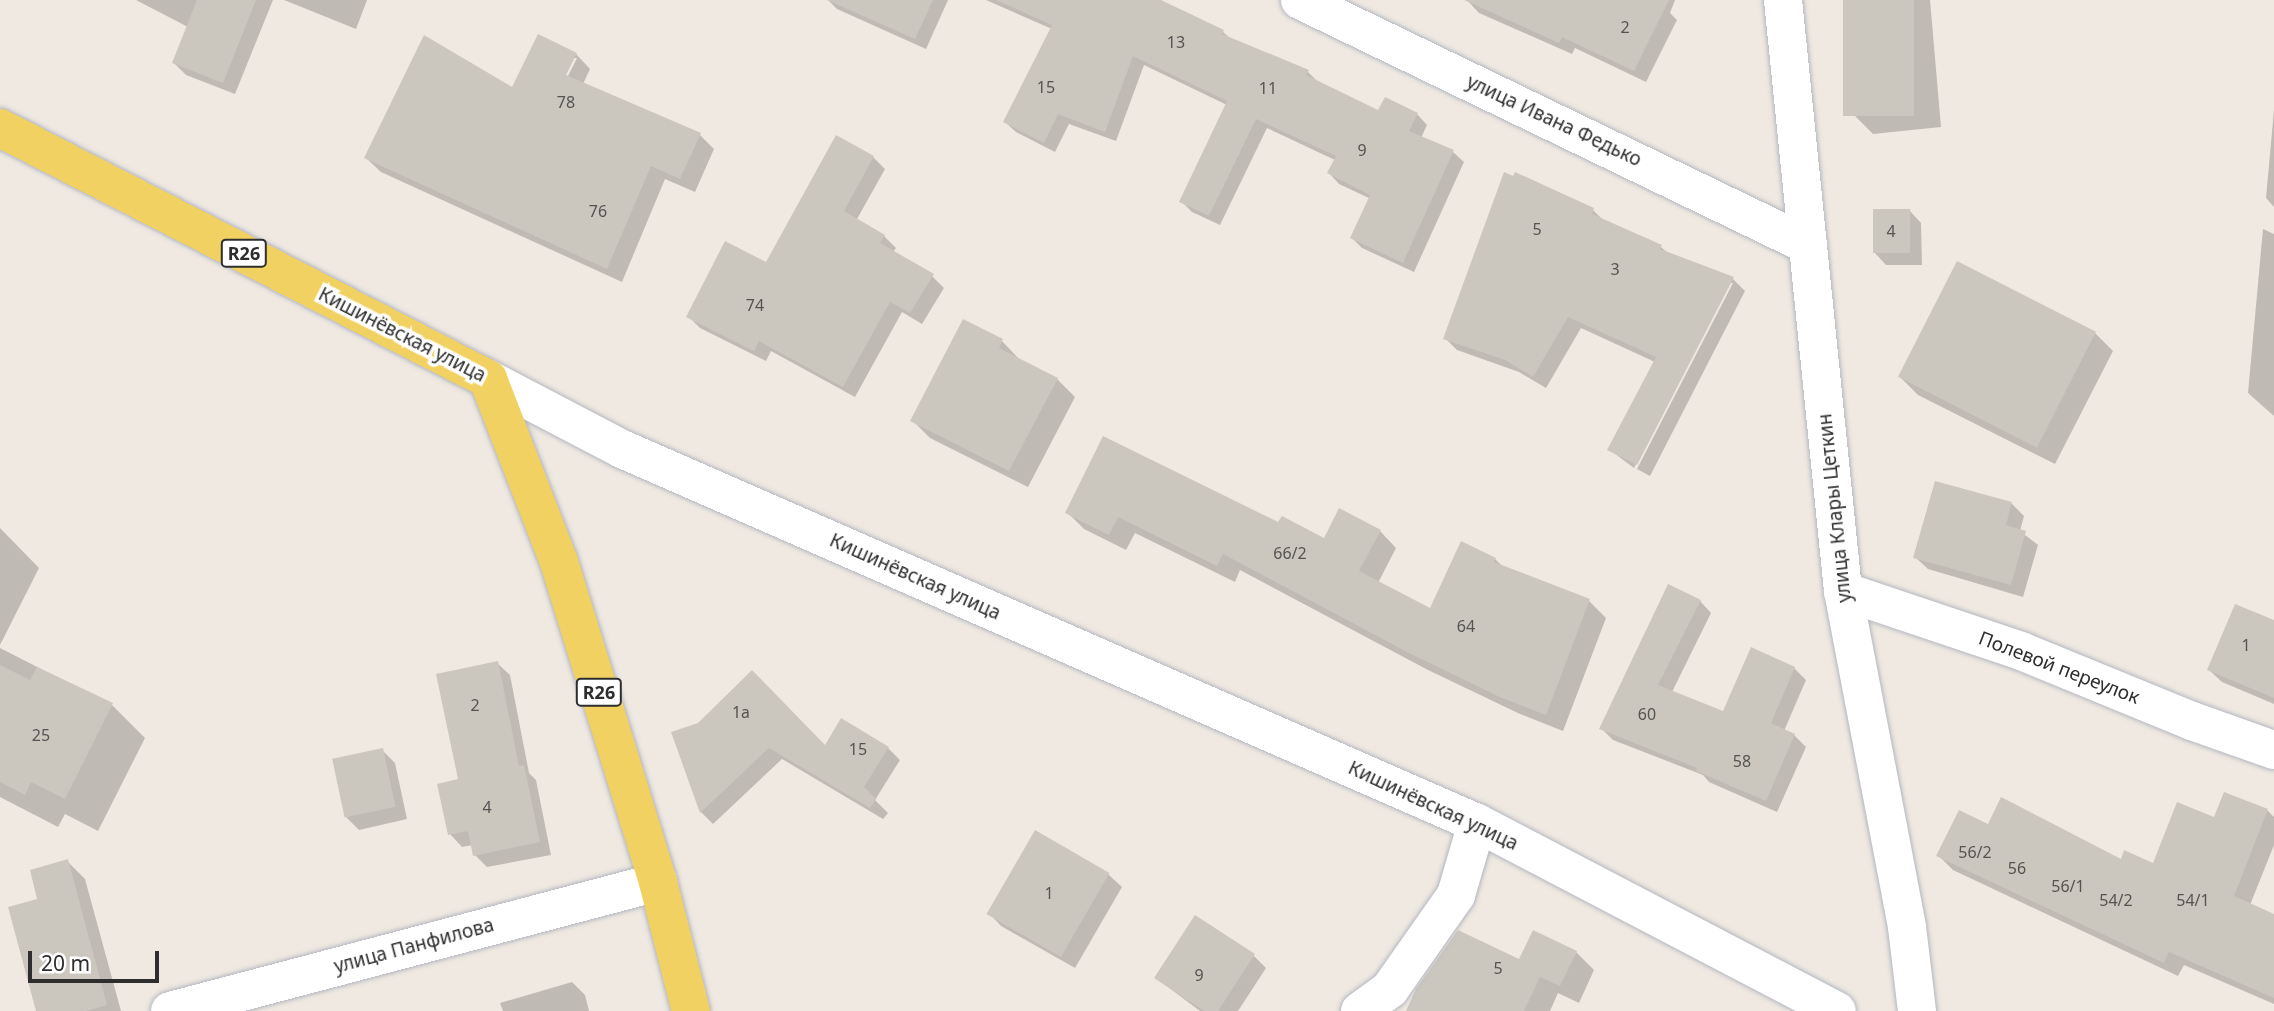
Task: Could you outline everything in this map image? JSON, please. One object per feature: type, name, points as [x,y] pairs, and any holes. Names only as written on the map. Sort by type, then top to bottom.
[{"type":"main road","name":"Кишинёвская улица","points":[[0,128],[488,379]]},
{"type":"main road","name":"R26","points":[[488,379],[559,562],[658,881],[691,1011]]},
{"type":"street","name":"улица Ивана Федько","points":[[1300,0],[1808,245]]},
{"type":"street","name":"улица Клары Цеткин","points":[[1783,0],[1843,591],[1907,927],[1917,1011]]},
{"type":"street","name":"Кишинёвская улица","points":[[488,379],[622,449],[1477,823],[1837,1011]]},
{"type":"street","name":"Полевой переулок","points":[[1843,591],[2021,651],[2193,721],[2274,750]]},
{"type":"street","points":[[1360,1011],[1390,989],[1456,895],[1477,823]]},
{"type":"street","name":"улица Панфилова","points":[[170,1011],[658,881]]},
{"type":"building","points":[[197,0],[256,0],[223,83],[172,63]]},
{"type":"building","points":[[827,0],[933,0],[915,39]]},
{"type":"building","points":[[996,0],[1161,0],[1224,30],[1222,34],[1309,70],[1306,75],[1378,110],[1385,97],[1418,113],[1409,131],[1454,150],[1403,263],[1350,238],[1370,195],[1327,173],[1336,156],[1256,119],[1209,216],[1179,202],[1227,101],[1133,56],[1105,132],[1058,114],[1044,143],[1003,122],[1052,25]]},
{"type":"building","points":[[1464,0],[1669,0],[1634,71],[1562,37],[1559,43]]},
{"type":"building","points":[[1843,0],[1914,0],[1914,116],[1843,116]]},
{"type":"building","points":[[538,34],[577,53],[566,75],[701,133],[680,179],[651,166],[607,269],[364,158],[424,35],[512,87]]},
{"type":"building","points":[[836,135],[874,156],[844,211],[885,235],[880,243],[934,274],[910,313],[890,302],[843,387],[759,341],[754,351],[686,317],[725,241],[766,262]]},
{"type":"building","points":[[1504,172],[1513,176],[1515,172],[1594,208],[1592,214],[1662,245],[1660,249],[1734,277],[1637,465],[1607,450],[1656,357],[1568,317],[1533,377],[1505,360],[1443,339]]},
{"type":"building","points":[[1873,209],[1910,209],[1910,253],[1873,253]]},
{"type":"building","points":[[1957,261],[2096,332],[2037,448],[1898,377]]},
{"type":"building","points":[[963,319],[1003,339],[999,348],[1058,378],[1009,471],[910,421]]},
{"type":"building","points":[[1103,436],[1278,522],[1282,516],[1324,538],[1339,508],[1381,530],[1359,571],[1430,608],[1461,541],[1496,558],[1494,562],[1590,599],[1546,715],[1502,698],[1409,653],[1223,554],[1217,566],[1118,517],[1109,535],[1065,513]]},
{"type":"building","points":[[1935,481],[2012,502],[2006,525],[2026,531],[2011,585],[1913,558]]},
{"type":"building","points":[[1668,584],[1701,600],[1658,685],[1723,711],[1751,647],[1795,667],[1771,723],[1795,734],[1766,801],[1696,771],[1697,768],[1599,729]]},
{"type":"building","points":[[2235,604],[2274,620],[2274,698],[2207,670]]},
{"type":"building","points":[[498,661],[519,766],[524,765],[540,842],[473,856],[468,831],[448,835],[437,784],[458,779],[436,674]]},
{"type":"building","points":[[0,665],[30,680],[37,667],[113,703],[65,799],[31,782],[25,795],[0,782]]},
{"type":"building","points":[[752,670],[825,745],[841,718],[889,747],[864,787],[876,799],[870,808],[769,748],[700,813],[671,732],[698,723]]},
{"type":"building","points":[[383,748],[395,807],[345,818],[332,759]]},
{"type":"building","points":[[2224,792],[2268,809],[2234,896],[2274,914],[2274,998],[2169,952],[2164,963],[1936,856],[1959,810],[1988,824],[2001,797],[2121,859],[2124,850],[2153,863],[2177,802],[2214,817]]},
{"type":"building","points":[[1035,830],[1109,873],[1061,957],[986,914]]},
{"type":"building","points":[[68,859],[107,1005],[86,1011],[36,1011],[8,907],[37,899],[30,870]]},
{"type":"building","points":[[1195,915],[1255,954],[1218,1011],[1204,1011],[1154,978]]},
{"type":"building","points":[[1458,930],[1519,959],[1533,930],[1577,951],[1560,986],[1540,977],[1524,1011],[1406,1011],[1416,989]]}]
